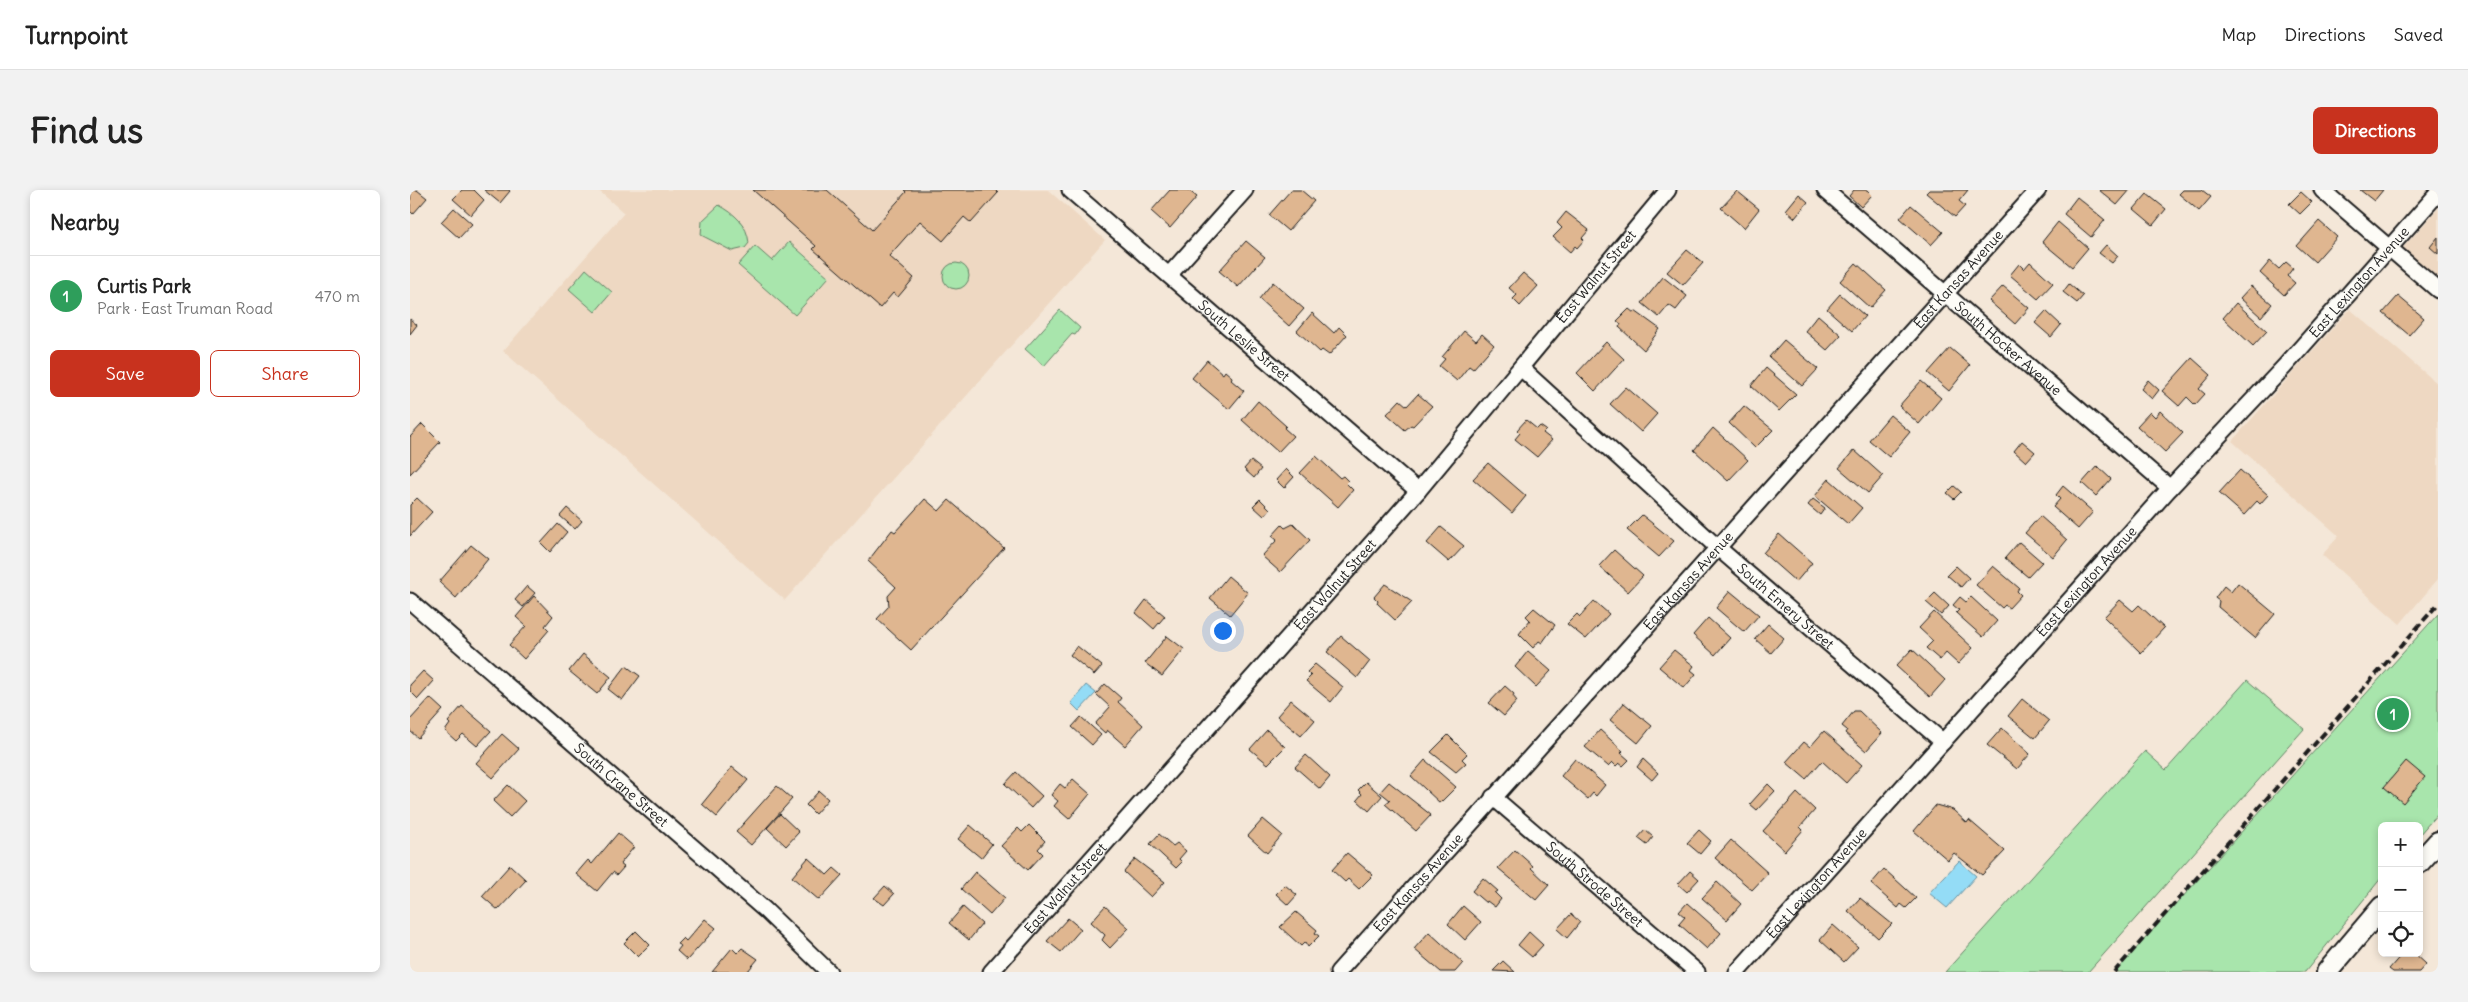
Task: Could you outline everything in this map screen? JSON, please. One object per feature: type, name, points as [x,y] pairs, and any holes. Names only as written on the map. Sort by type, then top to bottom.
[{"type":"main road","points":[[2423,859],[2438,842]]},
{"type":"main road","points":[[2327,972],[2378,912]]},
{"type":"street","name":"South Leslie Street","points":[[1070,190],[1418,491]]},
{"type":"street","points":[[1169,275],[1245,190]]},
{"type":"street","name":"East Walnut Street","points":[[990,972],[1418,491],[1668,190]]},
{"type":"street","name":"South Hocker Avenue","points":[[1825,190],[2170,488]]},
{"type":"street","name":"East Kansas Avenue","points":[[1338,972],[1493,796],[2038,190]]},
{"type":"street","points":[[2322,190],[2438,290]]},
{"type":"street","name":"East Lexington Avenue","points":[[1738,972],[2170,488],[2284,367],[2438,192]]},
{"type":"street","name":"South Emery Street","points":[[1520,368],[1717,547],[1943,742]]},
{"type":"street","name":"South Crane Street","points":[[410,601],[765,910],[829,972]]},
{"type":"street","name":"South Strode Street","points":[[1493,796],[1697,972]]},
{"type":"shaded area","points":[[598,190],[1048,190],[1105,240],[785,600],[503,351],[624,213]]},
{"type":"shaded area","points":[[2438,209],[2438,283],[2401,250]]},
{"type":"shaded area","points":[[2350,309],[2438,384],[2438,579],[2400,624],[2322,555],[2339,536],[2232,441]]},
{"type":"green space","points":[[719,205],[735,216],[743,225],[749,243],[745,248],[732,251],[701,235],[702,221]]},
{"type":"green space","points":[[789,242],[829,277],[795,315],[738,265],[755,246],[772,261]]},
{"type":"green space","points":[[956,263],[965,267],[969,276],[965,285],[956,289],[947,285],[943,276],[947,267]]},
{"type":"green space","points":[[586,269],[612,292],[595,312],[569,289]]},
{"type":"green space","points":[[1060,310],[1080,328],[1075,335],[1072,334],[1044,366],[1025,349]]},
{"type":"green space","points":[[2438,614],[2438,813],[2423,830],[2423,822],[2378,822],[2378,882],[2305,972],[2115,972]]},
{"type":"green space","points":[[2247,680],[2304,729],[2088,972],[1945,972],[2145,751],[2166,770]]},
{"type":"water","points":[[1086,685],[1096,693],[1079,711],[1071,703]]},
{"type":"water","points":[[1959,861],[1976,876],[1947,908],[1929,893]]},
{"type":"building","points":[[411,190],[417,190],[427,198],[413,214],[410,211]]},
{"type":"building","points":[[462,190],[474,190],[484,200],[471,215],[453,199]]},
{"type":"building","points":[[484,190],[509,190],[510,191],[500,203]]},
{"type":"building","points":[[753,190],[827,190],[872,230],[906,192],[904,190],[995,190],[998,193],[971,223],[964,217],[943,241],[920,221],[889,256],[914,278],[898,297],[893,293],[880,308],[813,249],[816,246]]},
{"type":"building","points":[[1170,190],[1188,190],[1197,197],[1170,228],[1151,211]]},
{"type":"building","points":[[1291,190],[1301,190],[1314,201],[1288,231],[1269,215]]},
{"type":"building","points":[[1854,190],[1867,190],[1872,195],[1861,207],[1849,196]]},
{"type":"building","points":[[1929,190],[1968,190],[1959,201],[1965,206],[1955,217],[1926,193]]},
{"type":"building","points":[[2099,190],[2130,190],[2117,205]]},
{"type":"building","points":[[2183,190],[2202,190],[2211,197],[2199,211],[2179,194]]},
{"type":"building","points":[[2360,190],[2383,190],[2374,201]]},
{"type":"building","points":[[1737,191],[1759,209],[1744,228],[1721,208]]},
{"type":"building","points":[[2301,192],[2312,202],[2300,214],[2289,204]]},
{"type":"building","points":[[1799,194],[1808,202],[1795,218],[1786,210]]},
{"type":"building","points":[[2147,194],[2166,209],[2153,225],[2134,209]]},
{"type":"building","points":[[2077,197],[2105,220],[2091,237],[2064,214]]},
{"type":"building","points":[[1911,205],[1943,232],[1931,245],[1900,218]]},
{"type":"building","points":[[454,208],[472,224],[459,238],[441,222]]},
{"type":"building","points":[[1566,212],[1589,230],[1582,238],[1584,240],[1577,248],[1575,246],[1570,252],[1553,237],[1562,228],[1557,223]]},
{"type":"building","points":[[2319,221],[2337,237],[2315,262],[2297,246]]},
{"type":"building","points":[[2058,222],[2088,248],[2072,267],[2042,242]]},
{"type":"building","points":[[2438,237],[2438,254],[2430,247]]},
{"type":"building","points":[[1246,241],[1265,257],[1238,287],[1219,271]]},
{"type":"building","points":[[2106,245],[2118,256],[2112,263],[2099,253]]},
{"type":"building","points":[[1687,250],[1703,263],[1683,285],[1667,272]]},
{"type":"building","points":[[2270,261],[2279,269],[2286,262],[2293,268],[2287,276],[2295,283],[2284,295],[2260,273]]},
{"type":"building","points":[[2030,262],[2053,283],[2038,299],[2010,275],[2019,264],[2024,269]]},
{"type":"building","points":[[1856,263],[1886,290],[1870,308],[1840,281]]},
{"type":"building","points":[[1523,273],[1538,286],[1520,306],[1513,299],[1517,295],[1509,288]]},
{"type":"building","points":[[1663,277],[1687,296],[1676,310],[1669,305],[1659,317],[1642,303]]},
{"type":"building","points":[[1273,282],[1304,309],[1289,326],[1259,299]]},
{"type":"building","points":[[2069,284],[2083,296],[2077,303],[2063,292]]},
{"type":"building","points":[[2003,286],[2029,308],[2015,324],[1989,301]]},
{"type":"building","points":[[2251,286],[2272,304],[2261,317],[2240,298]]},
{"type":"building","points":[[1840,294],[1865,316],[1852,331],[1827,309]]},
{"type":"building","points":[[2398,296],[2424,318],[2409,335],[2383,313]]},
{"type":"building","points":[[2236,303],[2267,331],[2253,346],[2223,318]]},
{"type":"building","points":[[1629,309],[1634,313],[1635,311],[1660,329],[1644,350],[1619,327],[1621,324],[1617,321]]},
{"type":"building","points":[[2046,311],[2061,325],[2051,337],[2035,323]]},
{"type":"building","points":[[1312,313],[1334,333],[1339,327],[1347,335],[1329,355],[1322,350],[1320,352],[1297,331]]},
{"type":"building","points":[[1818,315],[1841,335],[1827,350],[1805,331]]},
{"type":"building","points":[[410,319],[417,325],[410,334]]},
{"type":"building","points":[[1464,331],[1476,341],[1482,334],[1494,345],[1473,369],[1469,366],[1457,381],[1439,366],[1445,359],[1442,357]]},
{"type":"building","points":[[1784,340],[1818,369],[1802,386],[1769,357]]},
{"type":"building","points":[[1606,342],[1624,359],[1595,391],[1577,373]]},
{"type":"building","points":[[1950,348],[1970,365],[1949,391],[1928,373]]},
{"type":"building","points":[[2192,358],[2211,375],[2199,389],[2205,394],[2195,405],[2187,397],[2179,406],[2162,391]]},
{"type":"building","points":[[1207,360],[1223,374],[1225,371],[1232,377],[1231,380],[1244,391],[1229,409],[1192,378]]},
{"type":"building","points":[[1766,368],[1796,394],[1779,411],[1751,386]]},
{"type":"building","points":[[2148,380],[2159,390],[2152,399],[2141,389]]},
{"type":"building","points":[[1921,381],[1941,398],[1919,424],[1899,406]]},
{"type":"building","points":[[1626,387],[1657,414],[1641,432],[1610,404]]},
{"type":"building","points":[[1418,394],[1432,406],[1413,426],[1411,425],[1405,430],[1387,414],[1400,400],[1407,406]]},
{"type":"building","points":[[1258,401],[1286,426],[1284,428],[1293,436],[1278,452],[1242,420]]},
{"type":"building","points":[[1744,406],[1773,430],[1755,448],[1729,423]]},
{"type":"building","points":[[2160,411],[2183,433],[2165,452],[2137,426],[2150,412],[2155,417]]},
{"type":"building","points":[[1890,415],[1910,432],[1889,457],[1869,440]]},
{"type":"building","points":[[1526,420],[1537,429],[1540,426],[1546,430],[1543,433],[1552,440],[1537,457],[1515,439],[1520,433],[1517,430]]},
{"type":"building","points":[[422,424],[440,442],[410,474],[410,437]]},
{"type":"building","points":[[1713,428],[1748,460],[1728,481],[1694,450]]},
{"type":"building","points":[[2022,441],[2035,452],[2026,462],[2014,451]]},
{"type":"building","points":[[1854,450],[1883,476],[1868,493],[1839,468]]},
{"type":"building","points":[[1316,456],[1340,478],[1343,476],[1348,481],[1346,483],[1353,490],[1338,507],[1300,473]]},
{"type":"building","points":[[1251,461],[1261,469],[1254,478],[1244,469]]},
{"type":"building","points":[[1488,463],[1526,496],[1512,513],[1473,479]]},
{"type":"building","points":[[2097,466],[2111,479],[2096,496],[2082,483]]},
{"type":"building","points":[[1286,469],[1294,477],[1284,488],[1276,480]]},
{"type":"building","points":[[2240,470],[2268,495],[2260,504],[2257,501],[2244,515],[2219,493]]},
{"type":"building","points":[[1829,479],[1862,508],[1848,524],[1815,496]]},
{"type":"building","points":[[1954,486],[1961,492],[1954,499],[1947,493]]},
{"type":"building","points":[[2063,486],[2093,512],[2078,529],[2053,507],[2060,499],[2056,495]]},
{"type":"building","points":[[417,498],[432,512],[410,536],[410,505]]},
{"type":"building","points":[[925,499],[939,511],[949,500],[1004,548],[911,650],[877,619],[889,606],[888,596],[896,587],[868,561],[892,530],[895,532]]},
{"type":"building","points":[[1260,499],[1270,509],[1264,516],[1253,506]]},
{"type":"building","points":[[1813,499],[1825,508],[1820,515],[1808,505]]},
{"type":"building","points":[[567,508],[582,521],[575,529],[560,516]]},
{"type":"building","points":[[1642,515],[1674,541],[1659,557],[1627,530]]},
{"type":"building","points":[[2040,516],[2067,540],[2053,557],[2025,533]]},
{"type":"building","points":[[558,524],[567,532],[550,552],[541,543]]},
{"type":"building","points":[[1293,524],[1310,540],[1280,572],[1262,556],[1277,540],[1272,536],[1282,525],[1285,528]]},
{"type":"building","points":[[1441,527],[1464,546],[1449,562],[1427,543]]},
{"type":"building","points":[[1779,534],[1812,563],[1796,582],[1763,553]]},
{"type":"building","points":[[2019,542],[2042,562],[2028,577],[2005,558]]},
{"type":"building","points":[[471,545],[488,559],[456,598],[439,582]]},
{"type":"building","points":[[1614,550],[1643,576],[1628,592],[1599,566]]},
{"type":"building","points":[[1956,566],[1969,578],[1961,587],[1947,575]]},
{"type":"building","points":[[1993,566],[2019,588],[2017,591],[2021,595],[2009,608],[2005,605],[2002,608],[1976,585]]},
{"type":"building","points":[[1228,576],[1248,593],[1230,615],[1210,598]]},
{"type":"building","points":[[2238,583],[2275,614],[2255,638],[2218,607],[2219,601],[2215,598],[2224,586],[2231,592]]},
{"type":"building","points":[[1385,584],[1412,602],[1395,620],[1377,603],[1378,601],[1374,597]]},
{"type":"building","points":[[527,586],[535,593],[523,607],[515,600]]},
{"type":"building","points":[[1730,591],[1759,615],[1744,632],[1716,608]]},
{"type":"building","points":[[1935,593],[1949,606],[1941,615],[1926,602]]},
{"type":"building","points":[[534,596],[553,616],[545,626],[549,630],[524,659],[509,645],[526,626],[516,617]]},
{"type":"building","points":[[1960,597],[1966,602],[1971,597],[1997,621],[1983,637],[1956,613],[1959,610],[1953,605]]},
{"type":"building","points":[[1146,600],[1165,616],[1154,629],[1136,613]]},
{"type":"building","points":[[2120,600],[2133,611],[2139,605],[2164,628],[2141,653],[2104,617]]},
{"type":"building","points":[[1594,601],[1609,614],[1586,639],[1567,624],[1577,614],[1580,617]]},
{"type":"building","points":[[1534,608],[1555,625],[1542,643],[1539,641],[1533,648],[1519,634],[1530,620],[1526,616]]},
{"type":"building","points":[[1934,612],[1973,648],[1958,664],[1946,653],[1940,660],[1926,648],[1933,641],[1919,628]]},
{"type":"building","points":[[1708,618],[1730,638],[1715,655],[1693,635]]},
{"type":"building","points":[[1768,624],[1784,638],[1771,653],[1755,639]]},
{"type":"building","points":[[1167,636],[1184,649],[1162,676],[1145,663]]},
{"type":"building","points":[[1341,636],[1370,661],[1357,678],[1327,652]]},
{"type":"building","points":[[1077,646],[1102,666],[1094,675],[1070,655]]},
{"type":"building","points":[[1912,649],[1945,680],[1930,697],[1896,666]]},
{"type":"building","points":[[1674,650],[1694,666],[1691,670],[1696,674],[1684,688],[1659,667]]},
{"type":"building","points":[[1528,651],[1551,671],[1536,687],[1515,667]]},
{"type":"building","points":[[583,654],[611,677],[597,694],[569,671]]},
{"type":"building","points":[[1315,664],[1343,687],[1331,702],[1306,681],[1311,676],[1307,672]]},
{"type":"building","points":[[626,666],[640,676],[622,700],[608,689]]},
{"type":"building","points":[[423,671],[434,681],[418,699],[410,691],[410,685]]},
{"type":"building","points":[[1105,684],[1121,698],[1118,702],[1143,725],[1125,746],[1107,730],[1105,733],[1095,724],[1110,707],[1096,694]]},
{"type":"building","points":[[1505,686],[1514,694],[1513,696],[1517,701],[1504,716],[1489,703]]},
{"type":"building","points":[[430,698],[443,710],[418,738],[410,731],[410,720]]},
{"type":"building","points":[[2022,699],[2049,721],[2035,738],[2008,716]]},
{"type":"building","points":[[1291,700],[1315,720],[1301,736],[1277,716]]},
{"type":"building","points":[[1624,703],[1652,726],[1638,743],[1610,720]]},
{"type":"building","points":[[462,706],[491,731],[477,746],[463,734],[456,741],[445,731],[450,724],[448,722]]},
{"type":"building","points":[[1854,711],[1859,711],[1882,733],[1866,751],[1845,733],[1847,730],[1842,726]]},
{"type":"building","points":[[1081,717],[1101,735],[1092,745],[1072,727]]},
{"type":"building","points":[[2002,728],[2030,754],[2017,769],[1987,745]]},
{"type":"building","points":[[1267,730],[1285,747],[1268,764],[1250,749]]},
{"type":"building","points":[[1600,730],[1623,751],[1621,753],[1629,760],[1623,766],[1619,763],[1616,766],[1612,762],[1608,766],[1585,747]]},
{"type":"building","points":[[1824,731],[1862,765],[1846,783],[1822,761],[1806,779],[1786,762],[1804,742],[1810,747]]},
{"type":"building","points":[[502,734],[519,749],[493,778],[476,763]]},
{"type":"building","points":[[1448,735],[1467,754],[1462,759],[1466,763],[1456,772],[1431,752]]},
{"type":"building","points":[[1306,755],[1330,777],[1320,789],[1295,767]]},
{"type":"building","points":[[1575,759],[1605,785],[1596,796],[1593,793],[1588,799],[1561,776]]},
{"type":"building","points":[[1643,759],[1658,773],[1652,780],[1637,767]]},
{"type":"building","points":[[1425,760],[1456,787],[1440,803],[1411,776]]},
{"type":"building","points":[[2406,761],[2425,777],[2403,803],[2384,787]]},
{"type":"building","points":[[732,767],[748,780],[717,817],[702,804]]},
{"type":"building","points":[[1016,772],[1042,796],[1031,808],[1005,784]]},
{"type":"building","points":[[1073,779],[1090,794],[1069,819],[1054,806],[1058,801],[1051,795],[1060,784],[1065,788]]},
{"type":"building","points":[[1366,782],[1382,796],[1369,811],[1357,800],[1362,794],[1358,790]]},
{"type":"building","points":[[1389,782],[1431,815],[1416,831],[1385,804],[1390,800],[1380,792]]},
{"type":"building","points":[[1768,784],[1775,791],[1757,810],[1750,804]]},
{"type":"building","points":[[508,785],[525,801],[510,817],[493,801]]},
{"type":"building","points":[[777,786],[792,799],[751,845],[736,832]]},
{"type":"building","points":[[819,791],[828,799],[815,814],[806,805]]},
{"type":"building","points":[[1797,793],[1815,810],[1800,827],[1803,830],[1785,851],[1763,831]]},
{"type":"building","points":[[1936,805],[1953,810],[1967,823],[1969,820],[2005,851],[1982,875],[1954,853],[1948,860],[1914,831]]},
{"type":"building","points":[[780,814],[799,832],[786,846],[767,828]]},
{"type":"building","points":[[1263,819],[1282,835],[1267,853],[1248,836]]},
{"type":"building","points":[[970,825],[992,844],[981,858],[958,839]]},
{"type":"building","points":[[1029,825],[1045,841],[1038,849],[1043,854],[1028,870],[1001,846],[1018,828],[1022,832]]},
{"type":"building","points":[[1645,830],[1653,837],[1647,845],[1638,838]]},
{"type":"building","points":[[1699,830],[1711,841],[1700,854],[1687,843]]},
{"type":"building","points":[[618,833],[634,847],[620,864],[624,867],[617,875],[613,872],[597,891],[576,874],[588,860],[592,864]]},
{"type":"building","points":[[1159,834],[1173,846],[1177,843],[1186,851],[1179,859],[1182,862],[1176,868],[1150,844]]},
{"type":"building","points":[[1731,840],[1768,873],[1752,890],[1715,858]]},
{"type":"building","points":[[1515,850],[1533,866],[1531,868],[1549,885],[1536,900],[1498,868]]},
{"type":"building","points":[[1347,853],[1373,875],[1359,889],[1348,879],[1345,882],[1332,870]]},
{"type":"building","points":[[808,858],[827,875],[834,868],[842,875],[819,900],[792,877]]},
{"type":"building","points":[[1135,859],[1165,882],[1151,897],[1124,872]]},
{"type":"building","points":[[510,865],[526,880],[498,910],[482,896]]},
{"type":"building","points":[[1884,869],[1916,898],[1906,908],[1901,904],[1898,908],[1871,884]]},
{"type":"building","points":[[1690,871],[1699,879],[1687,892],[1678,884]]},
{"type":"building","points":[[975,872],[1005,898],[990,915],[961,889]]},
{"type":"building","points":[[1483,878],[1498,891],[1495,893],[1501,899],[1495,907],[1487,901],[1486,903],[1472,891]]},
{"type":"building","points":[[1717,882],[1741,904],[1727,920],[1702,898]]},
{"type":"building","points":[[1285,885],[1297,895],[1288,905],[1276,894]]},
{"type":"building","points":[[885,886],[894,894],[884,905],[874,898]]},
{"type":"building","points":[[1860,898],[1892,924],[1878,938],[1848,911]]},
{"type":"building","points":[[1687,903],[1721,933],[1707,949],[1679,924],[1685,917],[1679,912]]},
{"type":"building","points":[[1105,906],[1129,928],[1110,948],[1102,940],[1105,935],[1091,922]]},
{"type":"building","points":[[1463,906],[1481,922],[1465,940],[1448,924]]},
{"type":"building","points":[[963,907],[982,924],[969,940],[949,923]]},
{"type":"building","points":[[1296,912],[1317,930],[1315,933],[1319,936],[1308,947],[1305,942],[1301,946],[1280,927]]},
{"type":"building","points":[[1571,914],[1580,922],[1567,938],[1557,929]]},
{"type":"building","points":[[1068,918],[1081,929],[1061,952],[1047,941]]},
{"type":"building","points":[[705,919],[716,928],[687,960],[677,951],[681,946],[677,944],[683,938],[686,941]]},
{"type":"building","points":[[1833,925],[1858,947],[1844,962],[1820,940]]},
{"type":"building","points":[[636,931],[650,945],[638,957],[624,943]]},
{"type":"building","points":[[1429,932],[1463,963],[1455,972],[1441,972],[1414,949]]},
{"type":"building","points":[[1529,932],[1543,945],[1532,957],[1518,945]]},
{"type":"building","points":[[732,948],[737,953],[742,948],[758,959],[747,972],[712,972]]},
{"type":"building","points":[[2400,957],[2418,957],[2426,964],[2419,972],[2393,972],[2389,969]]},
{"type":"building","points":[[1503,961],[1515,972],[1493,971]]},
{"type":"railway","points":[[2114,972],[2438,604]]},
{"type":"place","name":"Curtis Park","points":[[2393,714]]}]
